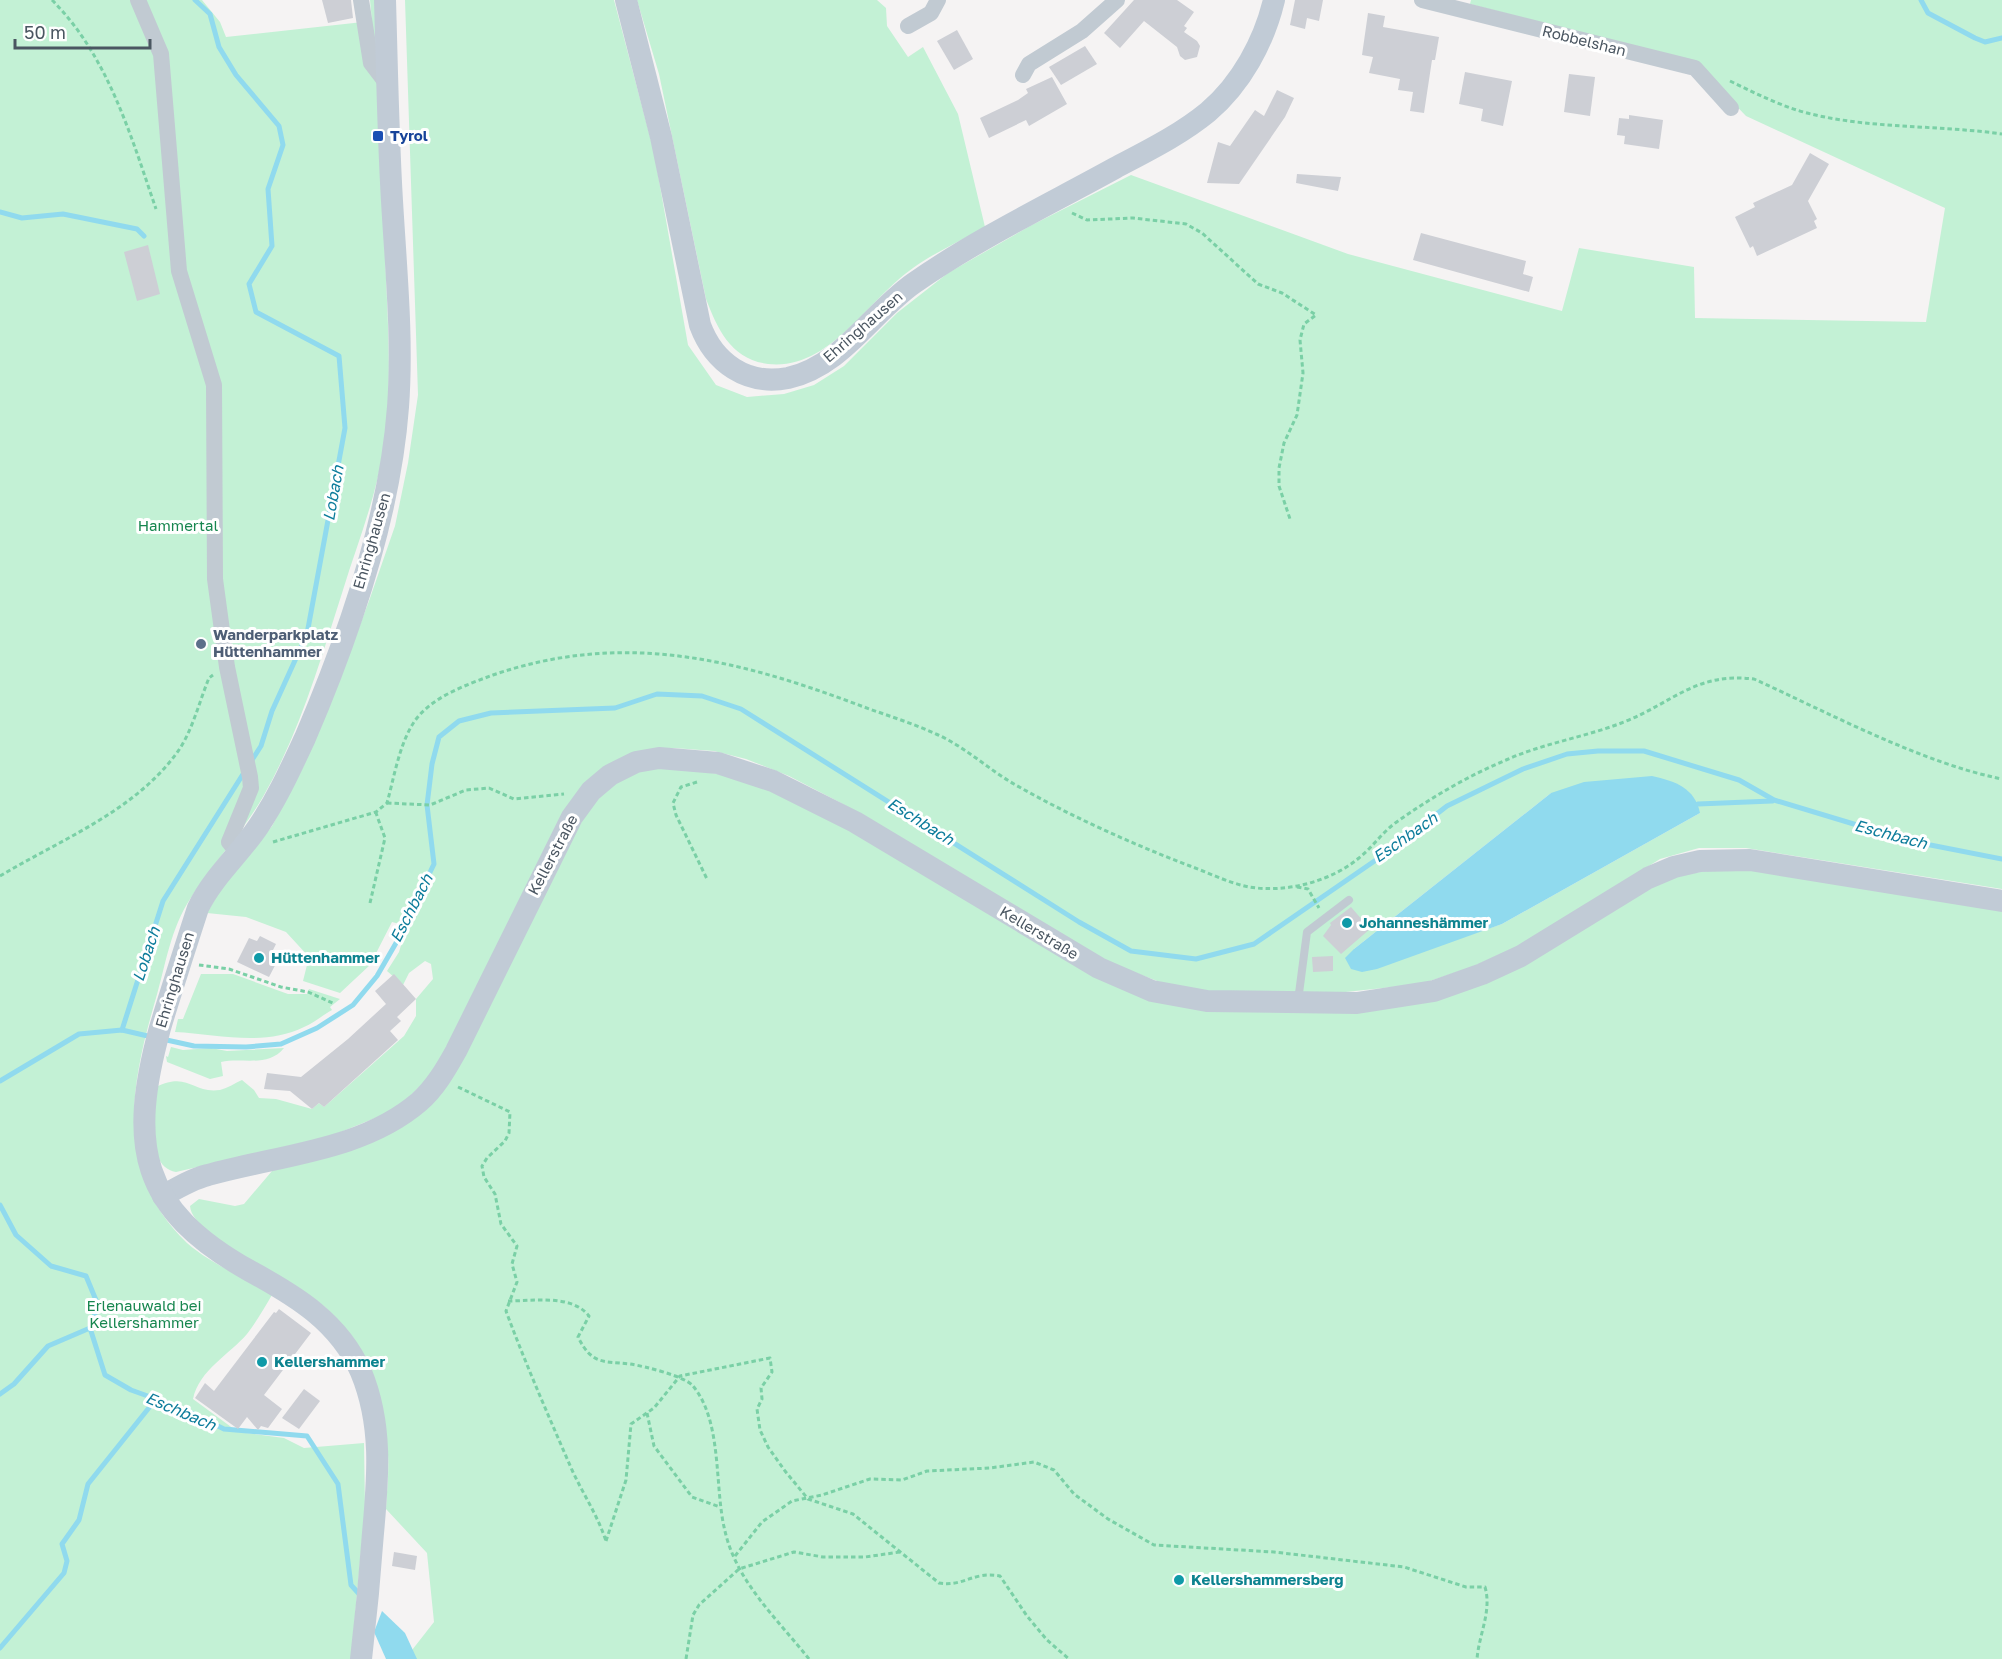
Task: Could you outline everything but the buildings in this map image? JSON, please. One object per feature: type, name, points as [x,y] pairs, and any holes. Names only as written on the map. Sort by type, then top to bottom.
[{"type":"main road","name":"Ehringhausen","points":[[163,1196],[149,1165],[143,1129],[146,1085],[180,961],[205,895],[273,804],[305,737],[364,575],[389,480],[398,407],[400,339],[385,0]]},
{"type":"main road","name":"Ehringhausen","points":[[626,0],[661,137],[700,325],[714,352],[731,369],[742,374],[775,380],[801,374],[821,364],[844,347],[917,281],[967,249],[1152,148],[1207,113],[1238,80],[1253,56],[1274,0]]},
{"type":"main road","name":"Kellerstraße","points":[[163,1196],[208,1175],[358,1136],[409,1110],[432,1089],[443,1074],[572,817],[591,791],[610,775],[636,762],[658,758],[688,759],[732,766],[807,796],[855,822],[1076,955],[1135,986],[1187,999],[1256,1004],[1298,1004],[1392,999],[1456,984],[1498,967],[1546,942],[1648,878],[1674,867],[1700,861],[1750,860],[2002,901]]},
{"type":"main road","points":[[163,1196],[196,1236],[233,1261],[299,1299],[319,1314],[352,1356],[369,1397],[377,1428],[379,1464],[361,1659]]},
{"type":"street","points":[[138,0],[161,54],[179,271],[214,385],[215,579],[226,667],[246,753],[251,788],[229,842],[237,852]]},
{"type":"street","points":[[361,0],[371,63],[387,84]]},
{"type":"street","points":[[908,26],[931,13],[938,0]]},
{"type":"street","points":[[1023,75],[1029,64],[1082,31],[1117,0]]},
{"type":"street","name":"Robbelshan","points":[[1422,0],[1695,68]]},
{"type":"street","points":[[1695,68],[1731,108]]},
{"type":"lane","points":[[1298,1004],[1307,932],[1323,917],[1349,900]]},
{"type":"path","points":[[52,0],[66,14],[96,60],[124,112],[156,210]]},
{"type":"path","points":[[1695,68],[1721,76],[1769,101],[1812,114],[1875,123],[2002,135]]},
{"type":"path","points":[[1051,203],[1087,220],[1133,218],[1186,224],[1202,232],[1258,284],[1282,293],[1316,315],[1304,324],[1300,340],[1303,374],[1297,415],[1284,442],[1280,468],[1280,486],[1290,519]]},
{"type":"path","points":[[237,852],[376,812],[387,803],[414,723],[431,704],[443,697],[514,668],[564,656],[621,653],[717,660],[807,685],[938,735],[1014,784],[1136,846],[1247,886],[1271,889],[1296,886],[1339,871],[1358,859],[1392,824],[1430,800],[1507,759],[1546,744],[1621,723],[1701,682],[1728,676],[1754,679],[1902,745],[1983,775],[2002,779]]},
{"type":"path","points":[[0,876],[75,835],[134,795],[154,778],[177,752],[208,678],[226,667]]},
{"type":"path","points":[[703,780],[681,787],[673,803],[676,815],[707,879]]},
{"type":"path","points":[[387,803],[412,806],[430,805],[466,789],[489,788],[514,799],[567,794]]},
{"type":"path","points":[[370,903],[385,838],[376,812]]},
{"type":"path","points":[[1296,886],[1308,889],[1323,917]]},
{"type":"path","points":[[180,961],[229,969],[281,987],[308,992],[335,1004]]},
{"type":"path","points":[[443,1074],[475,1097],[510,1112],[509,1133],[482,1166],[484,1177],[495,1194],[501,1224],[517,1246],[512,1264],[517,1282],[506,1311],[531,1378],[573,1472],[594,1509],[606,1540],[626,1480],[631,1424],[647,1413],[680,1376],[770,1358],[772,1372],[761,1388],[762,1399],[757,1409],[760,1430],[773,1455],[808,1499],[853,1514],[939,1583],[951,1585],[984,1573],[1000,1576],[1027,1616],[1047,1640],[1069,1659]]},
{"type":"path","points":[[508,1301],[565,1302],[577,1306],[589,1316],[578,1337],[597,1359],[605,1364],[629,1364],[680,1376],[693,1386],[711,1430],[725,1533],[739,1569],[764,1605],[809,1659]]},
{"type":"path","points":[[647,1413],[654,1446],[692,1497],[721,1507]]},
{"type":"path","points":[[735,1556],[758,1527],[792,1501],[808,1499],[870,1479],[902,1480],[927,1471],[990,1468],[1034,1462],[1054,1470],[1074,1494],[1108,1519],[1154,1545],[1274,1552],[1404,1567],[1466,1587],[1485,1587],[1488,1598],[1478,1643],[1477,1659]]},
{"type":"path","points":[[686,1659],[693,1615],[699,1605],[739,1569],[794,1552],[823,1557],[865,1557],[901,1552]]},
{"type":"green space","points":[[0,0],[202,0],[220,22],[226,37],[372,21],[370,0],[375,0],[388,312],[389,369],[383,453],[365,522],[318,668],[288,746],[264,795],[196,890],[176,928],[145,1037],[135,1100],[134,1131],[139,1160],[148,1189],[164,1217],[196,1251],[273,1293],[247,1334],[208,1371],[196,1389],[193,1399],[238,1432],[284,1438],[304,1448],[364,1443],[365,1508],[351,1659],[0,1659]]},
{"type":"green space","points":[[405,0],[614,0],[654,152],[688,345],[716,385],[747,397],[784,394],[814,385],[844,366],[897,313],[948,273],[1030,226],[1131,175],[1348,254],[1562,311],[1579,248],[1694,267],[1695,318],[1926,322],[1945,208],[1746,116],[1696,64],[1470,4],[1471,0],[2002,0],[2002,889],[1746,848],[1699,848],[1660,859],[1527,942],[1472,967],[1421,984],[1336,993],[1199,991],[1168,985],[1112,964],[841,803],[789,776],[746,759],[714,751],[674,748],[617,760],[433,1074],[395,1110],[331,1136],[176,1172],[166,1168],[159,1160],[156,1149],[154,1123],[156,1087],[176,1081],[203,1089],[220,1090],[242,1080],[254,1090],[259,1098],[276,1099],[312,1109],[319,1103],[324,1107],[404,1036],[416,1016],[416,999],[433,979],[431,964],[425,961],[409,973],[403,985],[387,971],[399,952],[407,926],[392,922],[370,965],[340,993],[303,981],[309,957],[286,932],[246,917],[207,913],[222,887],[272,826],[303,767],[340,679],[395,526],[408,463],[418,395]],"holes":[[[1551,793],[1700,813],[1502,924],[1446,943],[1354,949]]]},
{"type":"green space","points":[[637,0],[877,0],[886,8],[887,26],[908,57],[923,47],[958,114],[985,227],[913,268],[896,281],[847,330],[829,345],[810,356],[790,363],[768,364],[744,356],[721,332],[706,299],[659,74]]},
{"type":"green space","points":[[664,765],[742,778],[844,825],[1115,985],[1399,1007],[1675,876],[1733,867],[2002,910],[2002,1659],[405,1659],[434,1622],[427,1553],[386,1509],[387,1445],[340,1333],[329,1311],[297,1287],[228,1246],[209,1232],[195,1219],[190,1206],[199,1199],[235,1206],[244,1204],[272,1171],[414,1117],[527,925],[593,800],[621,777]]},
{"type":"green space","points":[[201,974],[233,974],[288,994],[307,994],[309,989],[340,999],[330,1007],[332,1010],[289,1033],[240,1038],[175,1032],[178,1019],[183,1019]]},
{"type":"green space","points":[[171,1047],[183,1050],[211,1048],[227,1051],[284,1048],[278,1054],[263,1060],[221,1062],[223,1076],[210,1079],[167,1062],[166,1056],[168,1057]]},
{"type":"water","points":[[1652,776],[1683,787],[1694,797],[1700,813],[1502,924],[1377,969],[1362,972],[1351,969],[1345,958],[1354,949],[1551,793],[1584,782]]},
{"type":"water","points":[[382,1611],[405,1633],[417,1659],[386,1659],[374,1632]]},
{"type":"waterway","name":"Lobach","points":[[195,0],[210,14],[219,47],[236,75],[279,126],[283,145],[268,189],[272,246],[249,284],[256,312],[339,356],[345,428],[307,634],[272,711],[261,746],[250,763]]},
{"type":"waterway","points":[[1921,0],[1928,13],[1975,38],[1985,42],[2002,38]]},
{"type":"waterway","points":[[0,212],[22,218],[63,214],[137,229],[144,236]]},
{"type":"waterway","name":"Eschbach","points":[[162,1039],[194,1046],[246,1047],[281,1044],[317,1028],[353,1005],[377,976],[396,943],[434,864],[427,805],[432,764],[439,737],[459,721],[491,713],[615,708],[657,694],[702,696],[741,709],[1079,922],[1131,951],[1196,959],[1254,944],[1389,851],[1447,806],[1523,769],[1567,754],[1644,751],[1739,780],[1774,800],[1910,841],[2002,859]]},
{"type":"waterway","name":"Lobach","points":[[122,1030],[163,901],[245,771]]},
{"type":"waterway","points":[[1698,804],[1772,801]]},
{"type":"waterway","name":"Eschbach","points":[[0,1081],[79,1034],[122,1030],[152,1037]]},
{"type":"waterway","name":"Eschbach","points":[[0,1205],[16,1235],[51,1266],[86,1276],[98,1305],[90,1328],[105,1375],[131,1390],[181,1408],[224,1429],[307,1436],[338,1484],[351,1585],[361,1596]]},
{"type":"waterway","points":[[0,1394],[14,1384],[48,1346],[90,1328]]},
{"type":"waterway","points":[[0,1648],[64,1573],[67,1561],[62,1544],[79,1520],[88,1484],[156,1399]]},
{"type":"place","name":"Tyrol","points":[[378,136]]},
{"type":"place","name":"Wanderparkplatz Hüttenhammer","points":[[201,644]]},
{"type":"place","name":"Johanneshämmer","points":[[1347,923]]},
{"type":"place","name":"Hüttenhammer","points":[[259,958]]},
{"type":"place","name":"Kellershammer","points":[[262,1362]]},
{"type":"place","name":"Kellershammersberg","points":[[1179,1580]]},
{"type":"park label","name":"Hammertal","points":[[178,526]]},
{"type":"park label","name":"Erlenauwald bei Kellershammer","points":[[144,1314]]}]
